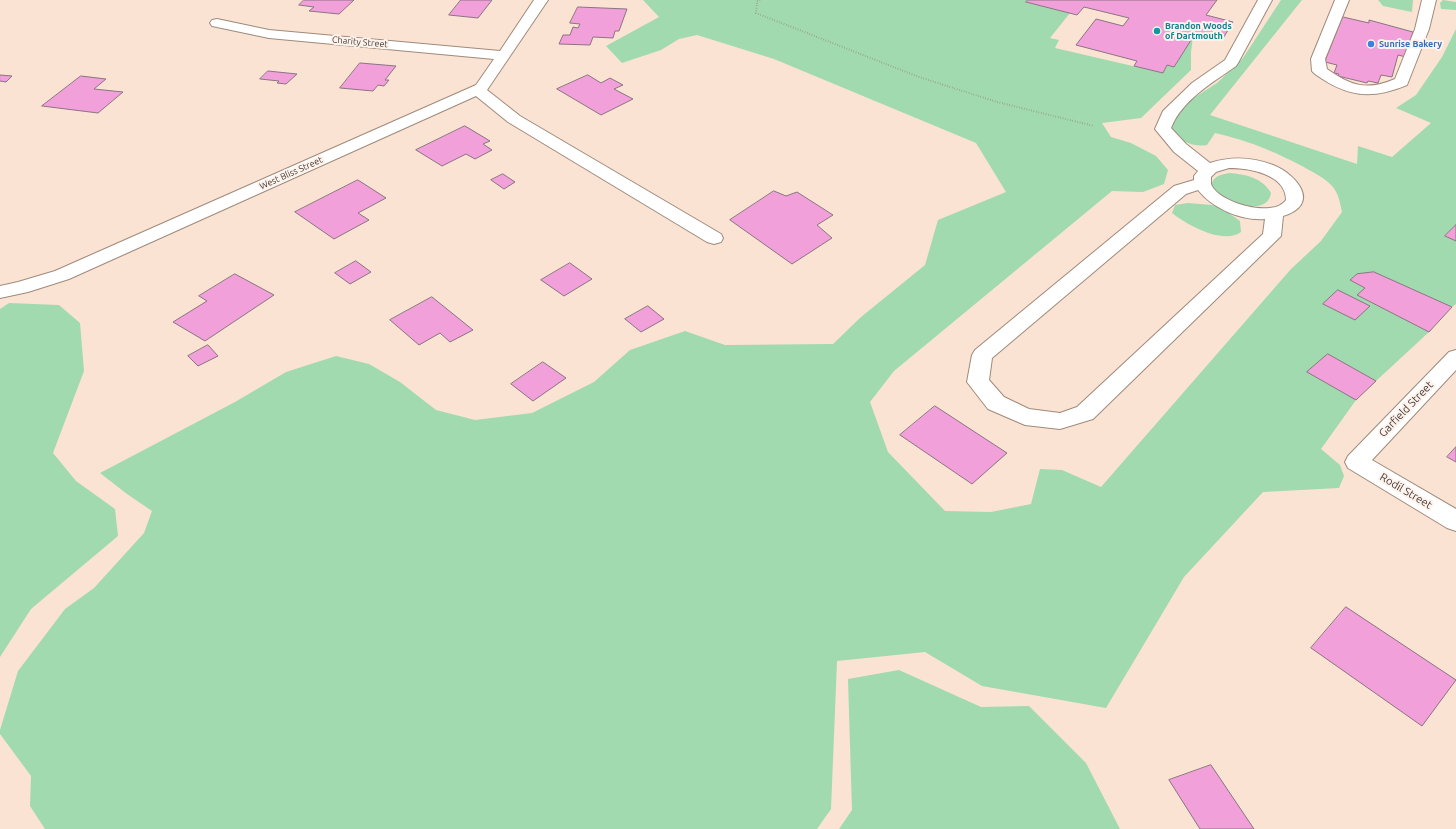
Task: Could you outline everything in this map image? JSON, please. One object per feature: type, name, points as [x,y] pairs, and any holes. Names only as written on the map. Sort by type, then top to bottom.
[{"type":"street","name":"West Bliss Street","points":[[0,292],[21,288],[62,275],[478,90],[485,83],[504,56],[541,0]]},
{"type":"street","points":[[1265,0],[1231,62],[1197,86],[1169,114],[1163,129],[1205,176],[1206,191],[1226,206],[1259,214],[1274,214],[1287,210],[1294,204],[1296,196],[1292,187],[1283,178],[1271,171],[1255,165],[1241,163],[1216,165],[1205,176],[1180,190],[982,355],[978,382],[996,403],[1025,417],[1060,421],[1085,413],[1272,236],[1274,214]]},
{"type":"street","points":[[1342,0],[1318,59],[1320,71],[1335,83],[1355,89],[1377,92],[1402,82],[1422,29],[1429,0]]},
{"type":"street","name":"Charity Street","points":[[217,24],[269,34],[504,56]]},
{"type":"street","points":[[478,90],[514,119],[714,238]]},
{"type":"street","name":"Garfield Street","points":[[1356,462],[1456,357]]},
{"type":"street","name":"Rodil Street","points":[[1356,462],[1456,521]]},
{"type":"path","points":[[760,0],[757,1],[756,13],[919,78],[997,102],[1094,126]]},
{"type":"green space","points":[[643,0],[1028,0],[1026,2],[1070,13],[1050,38],[1059,40],[1055,48],[1163,73],[1167,65],[1174,67],[1193,37],[1191,70],[1141,118],[1102,123],[1111,137],[1131,143],[1156,156],[1168,170],[1164,184],[1143,192],[1112,191],[894,371],[870,402],[888,452],[945,511],[991,512],[1031,504],[1040,469],[1062,470],[1101,487],[1291,269],[1321,241],[1342,212],[1338,195],[1332,186],[1318,175],[1291,160],[1239,139],[1215,133],[1207,145],[1201,146],[1190,144],[1180,139],[1168,127],[1181,106],[1217,83],[1243,58],[1281,0],[1302,0],[1210,115],[1357,164],[1358,146],[1392,157],[1431,123],[1396,108],[1416,95],[1442,57],[1456,29],[1456,225],[1445,236],[1456,241],[1456,304],[1452,307],[1374,272],[1357,274],[1350,280],[1365,288],[1357,295],[1429,332],[1376,381],[1328,354],[1308,372],[1356,400],[1321,449],[1340,465],[1344,476],[1339,488],[1263,492],[1184,577],[1106,708],[982,686],[925,652],[837,661],[831,809],[817,829],[45,829],[30,806],[31,776],[0,734],[0,730],[18,671],[65,609],[94,588],[144,533],[152,511],[100,473],[235,402],[286,372],[336,356],[369,364],[400,382],[436,410],[475,420],[532,413],[594,382],[630,350],[685,331],[725,345],[833,344],[861,317],[925,265],[938,220],[1006,192],[976,143],[774,59],[697,35],[679,39],[661,50],[622,63],[606,46],[659,17]]},
{"type":"green space","points":[[1378,0],[1413,0],[1412,12],[1383,6]]},
{"type":"green space","points":[[1443,0],[1456,2],[1456,10],[1441,9],[1440,3]]},
{"type":"green space","points":[[1229,173],[1241,174],[1258,180],[1268,188],[1271,193],[1269,200],[1264,204],[1250,206],[1227,201],[1221,197],[1211,186],[1213,180],[1217,176]]},
{"type":"green space","points":[[1188,203],[1220,207],[1240,221],[1241,232],[1225,236],[1215,235],[1196,228],[1172,213],[1175,205]]},
{"type":"green space","points":[[9,303],[59,305],[80,323],[84,371],[53,453],[76,481],[115,509],[118,536],[31,609],[0,657],[0,309]]},
{"type":"green space","points":[[899,670],[981,707],[1029,706],[1086,763],[1120,829],[839,829],[852,810],[848,679]]},
{"type":"building","points":[[304,0],[354,0],[339,14],[309,11],[314,7],[299,5]]},
{"type":"building","points":[[461,0],[492,0],[478,18],[449,15]]},
{"type":"building","name":"Brandon Woods of Dartmouth","points":[[1028,0],[1217,0],[1206,15],[1233,22],[1222,40],[1193,37],[1174,67],[1167,65],[1163,73],[1134,66],[1137,61],[1076,45],[1096,19],[1123,26],[1129,18],[1084,7],[1077,15],[1026,2]]},
{"type":"building","points":[[578,7],[627,9],[619,31],[615,31],[613,38],[593,37],[590,45],[559,44],[563,35],[570,35],[573,27],[578,28],[580,24],[570,23]]},
{"type":"building","name":"Sunrise Bakery","points":[[1343,17],[1369,23],[1369,20],[1413,32],[1406,57],[1398,55],[1392,77],[1381,75],[1378,83],[1368,81],[1367,83],[1338,76],[1339,74],[1334,73],[1337,65],[1325,62]]},
{"type":"building","points":[[360,63],[396,66],[385,80],[389,80],[384,86],[378,85],[373,91],[340,88]]},
{"type":"building","points":[[268,71],[297,74],[286,84],[277,83],[279,81],[260,79]]},
{"type":"building","points":[[0,75],[12,76],[6,82],[0,81]]},
{"type":"building","points":[[588,75],[601,83],[610,78],[623,85],[614,89],[633,99],[601,115],[557,89]]},
{"type":"building","points":[[81,76],[106,79],[94,89],[123,92],[98,113],[42,106]]},
{"type":"building","points":[[465,126],[490,141],[483,144],[492,150],[475,159],[466,154],[442,166],[416,150]]},
{"type":"building","points":[[503,174],[515,182],[504,189],[491,180]]},
{"type":"building","points":[[358,180],[386,198],[358,213],[369,220],[334,239],[295,212]]},
{"type":"building","points":[[774,191],[786,196],[797,192],[833,215],[817,225],[832,238],[792,264],[730,220]]},
{"type":"building","points":[[1456,225],[1456,241],[1445,236]]},
{"type":"building","points":[[356,261],[371,272],[350,284],[335,273]]},
{"type":"building","points":[[570,263],[592,279],[564,296],[541,280]]},
{"type":"building","points":[[1374,272],[1452,307],[1429,332],[1357,295],[1365,288],[1350,280],[1357,274]]},
{"type":"building","points":[[235,274],[274,295],[205,341],[173,322],[207,301],[199,296]]},
{"type":"building","points":[[1338,290],[1370,306],[1355,320],[1323,304]]},
{"type":"building","points":[[432,297],[473,330],[450,342],[440,333],[419,345],[390,320]]},
{"type":"building","points":[[648,306],[664,319],[641,332],[625,319]]},
{"type":"building","points":[[208,345],[218,356],[198,366],[188,356]]},
{"type":"building","points":[[1328,354],[1376,381],[1356,400],[1307,372]]},
{"type":"building","points":[[543,362],[566,378],[533,401],[511,384]]},
{"type":"building","points":[[935,406],[1007,453],[972,484],[900,435]]},
{"type":"building","points":[[1456,447],[1456,462],[1447,457]]},
{"type":"building","points":[[1346,607],[1456,680],[1422,726],[1311,648]]},
{"type":"building","points":[[1211,765],[1254,829],[1200,829],[1169,780]]},
{"type":"place","name":"Brandon Woods of Dartmouth","points":[[1157,31]]},
{"type":"place","name":"Sunrise Bakery","points":[[1371,44]]}]
